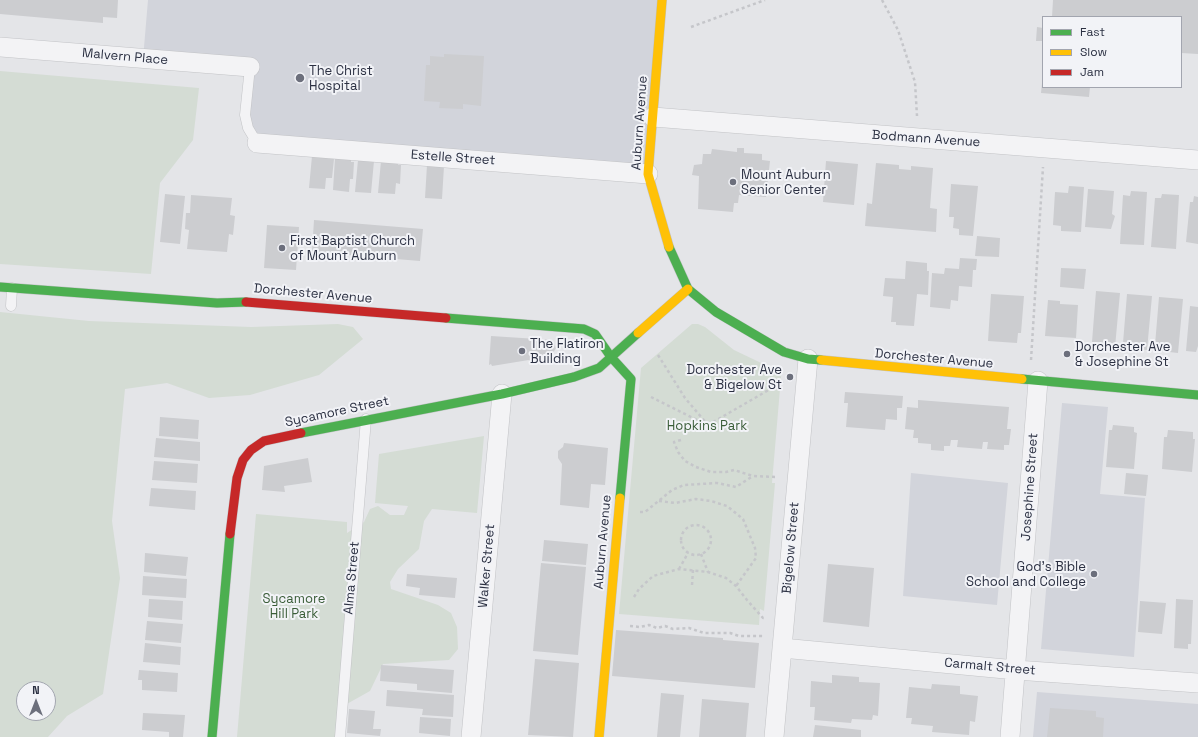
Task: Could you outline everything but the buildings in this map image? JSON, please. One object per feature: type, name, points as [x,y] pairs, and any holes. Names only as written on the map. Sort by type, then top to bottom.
[{"type":"street","name":"Auburn Avenue","points":[[662,0],[648,174],[670,249],[688,289]]},
{"type":"street","name":"Malvern Place","points":[[0,47],[250,68]]},
{"type":"street","name":"Bodmann Avenue","points":[[653,117],[1198,160]]},
{"type":"street","name":"Estelle Street","points":[[257,143],[648,174]]},
{"type":"street","name":"Dorchester Avenue","points":[[0,287],[217,303],[247,302],[584,329],[595,334],[611,357]]},
{"type":"street","name":"Sycamore Street","points":[[212,737],[236,478],[243,460],[251,450],[264,442],[366,419],[502,394],[574,378],[599,368],[688,289]]},
{"type":"street","name":"Dorchester Avenue","points":[[688,289],[732,323],[784,352],[808,360],[1198,395]]},
{"type":"street","name":"Auburn Avenue","points":[[598,737],[632,379],[611,357]]},
{"type":"street","name":"Bigelow Street","points":[[774,737],[808,360]]},
{"type":"street","name":"Josephine Street","points":[[1010,737],[1038,381]]},
{"type":"street","name":"Walker Street","points":[[471,737],[502,394]]},
{"type":"street","name":"Carmalt Street","points":[[782,648],[1016,670],[1198,683]]},
{"type":"lane","points":[[250,68],[245,115],[248,128],[257,143]]},
{"type":"lane","points":[[11,306],[12,288]]},
{"type":"lane","name":"Alma Street","points":[[340,737],[366,419]]},
{"type":"path","points":[[691,27],[765,0]]},
{"type":"path","points":[[882,0],[898,30],[915,82],[917,116]]},
{"type":"path","points":[[1031,360],[1044,148]]},
{"type":"path","points":[[658,355],[685,398],[708,425]]},
{"type":"path","points":[[529,362],[548,358]]},
{"type":"path","points":[[708,425],[787,380]]},
{"type":"path","points":[[648,396],[708,425]]},
{"type":"path","points":[[680,440],[674,442],[678,452],[685,460],[696,467],[711,472],[726,472],[734,470],[753,476],[780,477]]},
{"type":"path","points":[[634,514],[645,512],[672,490],[684,485],[697,483],[717,483],[736,487],[753,476]]},
{"type":"path","points":[[659,501],[675,503],[696,499],[711,501],[728,506],[743,519],[755,548],[756,558],[736,586]]},
{"type":"path","points":[[696,525],[705,529],[711,537],[711,544],[706,551],[701,554],[688,553],[682,545],[682,536],[687,528],[696,525]]},
{"type":"path","points":[[680,569],[688,553]]},
{"type":"path","points":[[701,554],[708,572]]},
{"type":"path","points":[[632,600],[639,589],[653,576],[680,569],[708,572],[726,578],[736,586],[763,618],[767,618]]},
{"type":"path","points":[[692,585],[693,570]]},
{"type":"path","points":[[628,626],[640,627],[649,625],[657,628],[665,626],[673,629],[689,628],[704,633],[730,633],[739,636],[765,636]]},
{"type":"shaded area","points":[[148,0],[662,0],[648,174],[257,143],[248,128],[249,68],[143,59]]},
{"type":"shaded area","name":"God's Bible School and College","points":[[1062,403],[1108,407],[1100,494],[1145,498],[1134,657],[1041,649]]},
{"type":"shaded area","name":"God's Bible School and College","points":[[911,473],[1008,483],[997,605],[903,596]]},
{"type":"shaded area","points":[[1037,692],[1198,704],[1198,737],[1033,737]]},
{"type":"green space","points":[[0,71],[199,88],[193,140],[160,183],[151,274],[0,264]]},
{"type":"green space","points":[[0,312],[89,321],[251,327],[338,324],[353,327],[363,339],[319,375],[250,395],[209,398],[167,383],[125,389],[112,521],[120,578],[103,694],[67,716],[48,737],[0,737]]},
{"type":"green space","name":"Hopkins Park","points":[[692,324],[698,324],[705,327],[734,350],[778,371],[781,377],[772,483],[775,483],[764,611],[760,609],[759,625],[619,614],[641,368]]},
{"type":"green space","name":"Sycamore Hill Park","points":[[484,436],[477,513],[432,509],[424,521],[419,549],[398,569],[390,582],[391,589],[438,605],[451,613],[457,627],[458,649],[449,660],[383,664],[370,691],[345,705],[338,737],[237,737],[256,514],[347,522],[347,533],[364,522],[370,509],[378,506],[390,515],[404,515],[408,506],[375,503],[379,454]]},
{"type":"traffic: fast","points":[[669,247],[688,289],[716,312],[784,352],[808,359],[821,360]]},
{"type":"traffic: fast","points":[[0,287],[217,303],[246,302]]},
{"type":"traffic: fast","points":[[446,318],[584,329],[595,334],[611,357],[631,379],[620,498]]},
{"type":"traffic: fast","points":[[301,433],[502,394],[574,377],[599,368],[638,333]]},
{"type":"traffic: fast","points":[[1022,379],[1198,395]]},
{"type":"traffic: fast","points":[[212,737],[230,534]]},
{"type":"traffic: slow","points":[[662,0],[648,174],[669,247]]},
{"type":"traffic: slow","points":[[638,333],[688,289]]},
{"type":"traffic: slow","points":[[821,360],[1022,379]]},
{"type":"traffic: slow","points":[[599,737],[620,498]]},
{"type":"traffic: jam","points":[[246,302],[446,318]]},
{"type":"traffic: jam","points":[[230,534],[237,478],[243,460],[251,450],[264,441],[301,433]]},
{"type":"place","name":"The Christ Hospital","points":[[300,78]]},
{"type":"place","name":"Mount Auburn Senior Center","points":[[733,182]]},
{"type":"place","name":"First Baptist Church of Mount Auburn","points":[[282,248]]},
{"type":"place","name":"The Flatiron Building","points":[[522,351]]},
{"type":"place","name":"Dorchester Ave & Josephine St","points":[[1067,354]]},
{"type":"place","name":"Dorchester Ave & Bigelow St","points":[[790,377]]},
{"type":"place","name":"God's Bible School and College","points":[[1094,574]]}]
